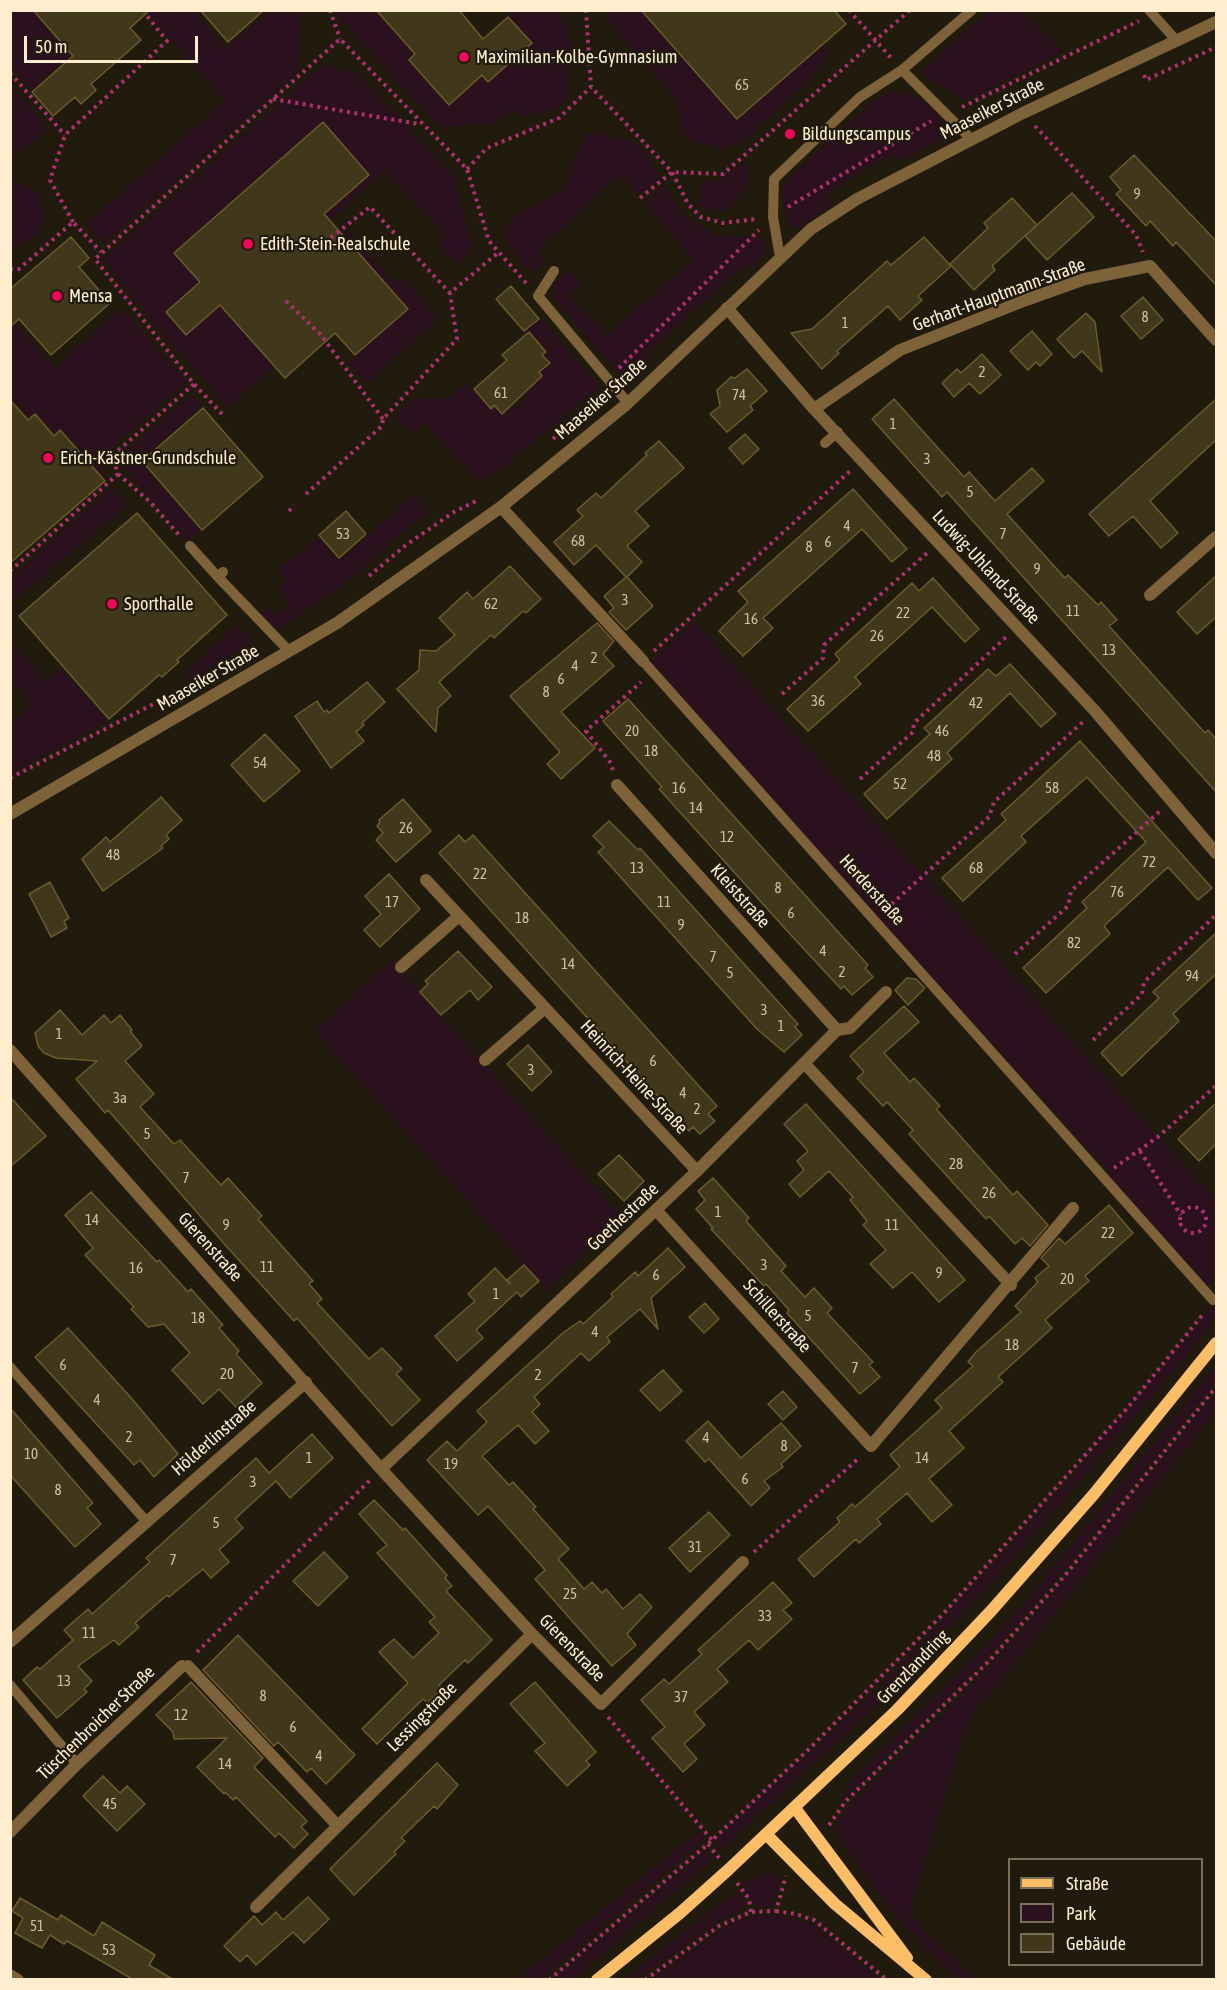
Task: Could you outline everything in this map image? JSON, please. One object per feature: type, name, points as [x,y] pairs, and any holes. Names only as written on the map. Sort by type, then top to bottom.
[{"type":"main road","name":"Grenzlandring","points":[[597,1980],[680,1913],[795,1808],[897,1710],[991,1611],[1094,1494],[1216,1343]]},
{"type":"main road","points":[[795,1808],[820,1837],[922,1976]]},
{"type":"main road","points":[[766,1834],[854,1921],[922,1976]]},
{"type":"street","name":"Maaseiker Straße","points":[[10,814],[337,623],[501,507],[628,403],[812,229],[857,199],[1023,113],[1216,22]]},
{"type":"street","points":[[1150,266],[1216,340]]},
{"type":"street","name":"Gerhart-Hauptmann-Straße","points":[[814,409],[900,350],[1085,279],[1150,266]]},
{"type":"street","name":"Ludwig-Uhland-Straße","points":[[727,308],[814,409],[838,432],[1095,711],[1216,853]]},
{"type":"street","name":"Herderstraße","points":[[501,507],[643,661]]},
{"type":"street","points":[[1150,595],[1216,537]]},
{"type":"street","name":"Kleiststraße","points":[[617,785],[837,1030]]},
{"type":"street","name":"Heinrich-Heine-Straße","points":[[426,880],[697,1171]]},
{"type":"street","points":[[401,967],[459,916]]},
{"type":"street","name":"Goethestraße","points":[[381,1469],[697,1171],[837,1030],[850,1028],[886,992]]},
{"type":"street","points":[[485,1060],[545,1008]]},
{"type":"street","name":"Gierenstraße","points":[[10,1050],[381,1469],[532,1634],[601,1704],[743,1563]]},
{"type":"street","points":[[804,1063],[1011,1285]]},
{"type":"street","points":[[871,1446],[1011,1285],[1073,1208]]},
{"type":"street","name":"Schillerstraße","points":[[656,1210],[871,1446]]},
{"type":"street","name":"Hölderlinstraße","points":[[10,1642],[306,1382]]},
{"type":"street","name":"Lessingstraße","points":[[256,1907],[532,1634]]},
{"type":"street","points":[[185,1666],[338,1826]]},
{"type":"street","name":"Tüschenbroicher Straße","points":[[10,1832],[77,1764],[185,1666]]},
{"type":"street","points":[[10,1975],[18,1980]]},
{"type":"lane","points":[[780,257],[773,217],[774,179],[860,97],[902,70],[972,10]]},
{"type":"lane","points":[[1149,10],[1176,40]]},
{"type":"lane","points":[[902,70],[971,140]]},
{"type":"lane","points":[[554,271],[538,296],[628,403]]},
{"type":"lane","points":[[825,442],[838,432]]},
{"type":"lane","points":[[190,546],[220,574],[289,651]]},
{"type":"lane","name":"Herderstraße","points":[[643,661],[1213,1300]]},
{"type":"lane","points":[[10,1367],[146,1521]]},
{"type":"lane","points":[[10,1685],[77,1764]]},
{"type":"path","points":[[330,10],[340,39],[466,169],[489,241],[538,296]]},
{"type":"path","points":[[586,10],[591,87],[672,172],[688,204],[701,217],[723,223],[773,217]]},
{"type":"path","points":[[849,10],[902,70]]},
{"type":"path","points":[[640,198],[672,172],[723,174],[877,42],[910,10]]},
{"type":"path","points":[[101,252],[73,222],[50,180],[65,135],[168,40],[147,16]]},
{"type":"path","points":[[222,414],[194,384],[95,259],[340,39]]},
{"type":"path","points":[[1136,58],[1146,80],[1216,47]]},
{"type":"path","points":[[10,73],[65,135]]},
{"type":"path","points":[[466,169],[487,148],[559,118],[591,87]]},
{"type":"path","points":[[272,99],[420,124]]},
{"type":"path","points":[[1023,113],[1136,235],[1150,266]]},
{"type":"path","points":[[306,494],[382,426],[383,418],[457,339],[450,293],[370,207],[318,247]]},
{"type":"path","points":[[550,442],[609,389],[613,373],[773,217]]},
{"type":"path","points":[[10,270],[19,269],[73,222]]},
{"type":"path","points":[[450,293],[499,252]]},
{"type":"path","points":[[286,300],[321,335],[383,418]]},
{"type":"path","points":[[190,546],[149,501],[118,474],[112,456],[194,384]]},
{"type":"path","points":[[643,661],[862,460]]},
{"type":"path","points":[[10,571],[118,474]]},
{"type":"path","points":[[360,584],[416,538],[454,512],[482,497]]},
{"type":"path","points":[[289,511],[294,505]]},
{"type":"path","points":[[782,694],[823,658],[824,645],[939,542]]},
{"type":"path","points":[[860,779],[913,732],[914,723],[1017,626]]},
{"type":"path","points":[[617,785],[610,762],[586,731],[651,672]]},
{"type":"path","points":[[10,778],[206,677]]},
{"type":"path","points":[[874,919],[989,817],[994,802],[1095,711]]},
{"type":"path","points":[[1015,954],[1068,906],[1071,891],[1171,800]]},
{"type":"path","points":[[1093,1040],[1142,994],[1144,982],[1216,915]]},
{"type":"path","points":[[1101,1176],[1140,1151],[1216,1086]]},
{"type":"path","points":[[1140,1151],[1181,1215]]},
{"type":"path","points":[[1198,1208],[1204,1212],[1205,1226],[1201,1231],[1187,1232],[1179,1221],[1181,1215],[1185,1209],[1198,1208]]},
{"type":"path","points":[[549,1980],[712,1840],[808,1750],[944,1614],[1129,1406],[1213,1300]]},
{"type":"path","points":[[820,1837],[846,1801],[974,1676],[1036,1608],[1216,1387]]},
{"type":"path","points":[[743,1563],[871,1446]]},
{"type":"path","points":[[185,1666],[381,1469]]},
{"type":"path","points":[[601,1704],[612,1725],[712,1840]]},
{"type":"path","points":[[776,1911],[784,1878],[794,1863]]},
{"type":"path","points":[[645,1980],[719,1926],[751,1912],[776,1911],[814,1920],[887,1980]]},
{"type":"green space","points":[[10,11],[32,11],[71,55],[32,90],[11,66]]},
{"type":"green space","points":[[151,11],[193,11],[226,48],[270,11],[301,11],[298,72],[104,244],[86,224],[225,101],[148,13]]},
{"type":"green space","points":[[333,11],[376,11],[415,54],[409,60],[449,105],[475,82],[471,78],[531,43],[505,11],[557,11],[566,22],[571,40],[569,97],[558,109],[523,117],[513,109],[494,124],[439,126]]},
{"type":"green space","points":[[606,11],[641,11],[737,119],[823,44],[830,51],[823,64],[804,86],[740,143],[721,149],[688,140],[679,129],[677,105],[671,93],[606,18]]},
{"type":"green space","points":[[989,11],[1021,11],[1063,51],[976,96],[962,100],[920,72]]},
{"type":"green space","points":[[322,65],[356,72],[454,176],[472,246],[466,259],[457,265],[437,242],[444,234],[385,171],[309,239],[303,233],[368,175],[200,282],[166,312],[186,335],[220,305],[265,356],[296,329],[302,343],[228,408],[151,320],[103,259]]},
{"type":"green space","points":[[11,84],[48,128],[10,160]]},
{"type":"green space","points":[[905,92],[930,105],[952,134],[900,162],[894,156],[871,166],[829,193],[832,205],[802,226],[793,228],[788,224],[782,193],[785,181],[871,103],[886,93]]},
{"type":"green space","points":[[599,132],[634,142],[648,155],[660,178],[638,195],[626,180],[615,179],[537,252],[545,262],[535,272],[525,266],[505,238],[507,224],[515,216],[556,195],[564,186],[586,134]]},
{"type":"green space","points":[[744,162],[749,167],[748,186],[735,204],[726,210],[714,212],[699,206],[699,182],[720,180]]},
{"type":"green space","points":[[11,181],[22,183],[39,195],[45,214],[38,234],[22,245],[11,247]]},
{"type":"green space","points":[[664,186],[685,217],[717,235],[761,238],[765,250],[754,267],[743,267],[648,353],[647,369],[620,374],[554,299],[554,291],[559,278],[569,270],[582,283],[568,296],[608,334],[693,260],[644,202]]},
{"type":"green space","points":[[348,230],[394,282],[403,277],[439,319],[367,383],[348,363],[408,309],[343,235]]},
{"type":"green space","points":[[122,308],[187,382],[106,453],[105,479],[61,428],[54,433],[35,412],[28,417],[11,397],[11,328],[16,324],[55,368]]},
{"type":"green space","points":[[540,318],[598,385],[596,390],[507,465],[480,482],[424,424],[410,432],[396,416],[413,399],[447,398],[468,384],[490,408],[494,405],[502,414],[513,405],[516,408],[528,398],[517,384],[530,386],[542,376],[539,372],[550,364],[529,332],[524,332]]},
{"type":"green space","points":[[191,394],[202,406],[140,461],[200,530],[188,541],[117,460]]},
{"type":"green space","points":[[112,487],[128,504],[11,604],[11,578]]},
{"type":"green space","points":[[415,494],[429,512],[383,548],[354,577],[273,633],[259,616],[269,608],[276,615],[289,603],[278,589],[286,581],[278,570],[319,537],[339,560]]},
{"type":"green space","points":[[694,621],[1216,1200],[1216,1275],[1207,1289],[1109,1180],[1112,1176],[649,664]]},
{"type":"green space","points":[[238,624],[253,643],[190,680],[185,673]]},
{"type":"green space","points":[[11,640],[46,682],[61,668],[108,721],[11,773],[11,723],[32,704],[11,678]]},
{"type":"green space","points":[[391,960],[622,1217],[547,1290],[315,1031]]},
{"type":"green space","points":[[1216,1301],[1216,1316],[1188,1354],[994,1581],[879,1703],[719,1852],[714,1842],[876,1690],[1071,1478]]},
{"type":"green space","points":[[1216,1365],[1216,1382],[1061,1574],[986,1659],[837,1806],[848,1785],[983,1649],[1026,1601]]},
{"type":"green space","points":[[1216,1392],[1216,1412],[997,1686],[975,1708],[962,1740],[910,1911],[925,1932],[977,1979],[958,1979],[924,1947],[880,1896],[836,1834],[840,1819],[853,1801],[932,1726],[1026,1627]]},
{"type":"green space","points":[[700,1830],[705,1839],[542,1979],[518,1979]]},
{"type":"green space","points":[[706,1850],[713,1859],[631,1930],[573,1979],[554,1979]]},
{"type":"green space","points":[[768,1873],[782,1876],[771,1908],[757,1907],[742,1885],[753,1877]]},
{"type":"green space","points":[[738,1890],[746,1906],[741,1911],[720,1921],[638,1979],[626,1979]]},
{"type":"green space","points":[[758,1915],[777,1915],[811,1923],[880,1979],[652,1979],[733,1922]]},
{"type":"building","points":[[33,10],[150,10],[130,28],[141,40],[91,84],[96,90],[81,104],[75,97],[53,116],[32,92],[73,56]]},
{"type":"building","points":[[200,10],[264,10],[228,42]]},
{"type":"building","name":"Maximilian-Kolbe-Gymnasium","points":[[376,10],[459,10],[483,39],[508,17],[532,43],[488,82],[482,75],[449,105],[409,60],[415,54]]},
{"type":"building","points":[[641,10],[834,10],[846,24],[737,119]]},
{"type":"building","name":"Edith-Stein-Realschule","points":[[323,122],[369,175],[324,214],[408,309],[355,355],[335,333],[285,378],[220,305],[186,335],[166,312],[200,282],[174,253]]},
{"type":"building","points":[[1134,155],[1216,241],[1216,285],[1176,242],[1173,246],[1150,221],[1146,226],[1116,194],[1121,190],[1110,177]]},
{"type":"building","points":[[1072,193],[1094,217],[1047,260],[1025,236]]},
{"type":"building","points":[[1012,198],[1037,225],[992,266],[995,270],[974,290],[950,264],[988,228],[984,223]]},
{"type":"building","name":"Mensa","points":[[71,237],[89,258],[79,267],[110,303],[51,355],[19,319],[10,327],[10,289]]},
{"type":"building","points":[[924,237],[951,266],[918,296],[922,300],[900,320],[888,306],[837,351],[839,353],[822,369],[791,333],[812,329],[887,261],[891,265]]},
{"type":"building","points":[[511,286],[539,319],[524,331],[496,299]]},
{"type":"building","points":[[1143,297],[1163,320],[1141,339],[1121,316]]},
{"type":"building","points":[[1086,313],[1095,322],[1102,372],[1082,351],[1074,358],[1057,339]]},
{"type":"building","points":[[1032,331],[1052,354],[1040,366],[1036,362],[1028,370],[1010,351]]},
{"type":"building","points":[[529,332],[546,352],[542,355],[550,363],[539,372],[542,376],[502,414],[494,405],[491,409],[474,389],[507,360],[502,355]]},
{"type":"building","points":[[982,354],[1001,375],[980,394],[969,383],[954,397],[942,383],[957,369],[961,373]]},
{"type":"building","points":[[747,369],[767,391],[750,406],[753,410],[727,432],[710,414],[720,406],[717,390],[731,377],[735,378]]},
{"type":"building","points":[[894,399],[964,477],[969,472],[995,501],[1032,468],[1044,481],[1007,514],[1065,578],[1068,575],[1098,605],[1101,602],[1117,620],[1109,626],[1205,733],[1208,730],[1216,739],[1216,792],[947,492],[942,497],[872,419]]},
{"type":"building","points":[[1216,399],[1216,440],[1150,501],[1178,533],[1161,548],[1133,516],[1109,536],[1089,514]]},
{"type":"building","name":"Erich-Kästner-Grundschule","points":[[10,400],[28,420],[35,414],[54,436],[60,430],[105,481],[10,563]]},
{"type":"building","points":[[203,408],[263,477],[202,530],[142,461]]},
{"type":"building","points":[[745,434],[759,449],[743,464],[729,448]]},
{"type":"building","points":[[659,441],[684,468],[635,511],[649,526],[627,546],[642,562],[627,577],[653,606],[626,630],[609,612],[614,608],[604,596],[626,577],[596,545],[574,565],[554,542],[583,516],[577,510],[596,493],[601,498]]},
{"type":"building","points":[[853,489],[907,549],[892,562],[862,529],[763,618],[773,628],[743,656],[719,631],[748,602],[738,591]]},
{"type":"building","points":[[346,511],[366,534],[339,558],[319,535]]},
{"type":"building","name":"Sporthalle","points":[[137,513],[227,615],[177,660],[179,662],[162,677],[159,675],[109,719],[19,616]]},
{"type":"building","points":[[510,566],[541,599],[526,613],[523,611],[494,638],[491,635],[439,682],[451,696],[438,708],[436,732],[397,689],[419,670],[420,650],[436,651],[455,635],[439,618],[467,592],[473,599]]},
{"type":"building","points":[[1216,576],[1216,617],[1197,634],[1177,612]]},
{"type":"building","points":[[933,578],[979,629],[965,642],[932,607],[855,677],[861,684],[808,731],[787,709],[840,660],[835,654],[912,583],[919,591]]},
{"type":"building","points":[[597,623],[614,641],[603,654],[614,666],[561,712],[595,748],[561,779],[547,764],[560,752],[510,696]]},
{"type":"building","points":[[1010,664],[1056,714],[1041,727],[1010,693],[947,753],[952,759],[887,819],[864,794],[930,734],[924,728],[988,669],[996,676]]},
{"type":"building","points":[[367,682],[385,702],[362,723],[364,725],[356,732],[364,741],[331,768],[295,716],[317,701],[324,712],[327,710],[329,713]]},
{"type":"building","points":[[628,699],[868,965],[865,968],[873,977],[852,995],[844,986],[841,989],[790,934],[659,789],[662,787],[603,721]]},
{"type":"building","points":[[265,734],[300,771],[264,802],[231,765]]},
{"type":"building","points":[[1080,741],[1212,888],[1198,900],[1168,867],[1104,926],[1110,934],[1046,993],[1023,968],[1087,908],[1082,902],[1146,842],[1087,777],[1021,836],[1026,842],[963,901],[942,878],[1006,820],[1001,814]]},
{"type":"building","points":[[161,797],[182,820],[166,835],[169,839],[161,846],[163,848],[103,891],[82,859],[106,837],[110,842]]},
{"type":"building","points":[[403,799],[431,831],[396,862],[376,840],[383,833],[377,826],[379,820]]},
{"type":"building","points":[[609,821],[638,850],[640,848],[798,1024],[795,1027],[802,1035],[784,1052],[757,1029],[598,852],[604,847],[593,836]]},
{"type":"building","points":[[459,835],[465,842],[473,835],[717,1106],[708,1114],[715,1121],[700,1134],[693,1127],[689,1131],[439,853]]},
{"type":"building","points":[[389,874],[420,909],[380,947],[364,930],[381,914],[365,896]]},
{"type":"building","points":[[50,882],[69,918],[64,921],[67,928],[51,937],[29,894]]},
{"type":"building","points":[[1216,933],[1216,974],[1173,1014],[1179,1021],[1122,1076],[1101,1053],[1159,998],[1153,992]]},
{"type":"building","points":[[458,951],[492,987],[478,1000],[470,990],[441,1015],[420,992],[428,984],[425,981]]},
{"type":"building","points":[[907,978],[916,979],[925,988],[908,1005],[895,990]]},
{"type":"building","points":[[904,1006],[919,1022],[884,1053],[910,1082],[914,1078],[940,1106],[936,1109],[1013,1195],[1017,1191],[1048,1225],[1030,1246],[1022,1238],[1015,1244],[989,1216],[986,1219],[909,1134],[913,1130],[887,1102],[883,1106],[857,1078],[864,1072],[850,1056]]},
{"type":"building","points":[[60,1010],[82,1035],[104,1015],[111,1023],[120,1015],[132,1030],[130,1031],[142,1046],[125,1061],[154,1094],[140,1107],[174,1144],[180,1140],[221,1185],[228,1178],[262,1216],[258,1219],[313,1281],[309,1284],[322,1299],[317,1303],[369,1359],[382,1348],[402,1369],[396,1374],[420,1400],[392,1426],[297,1318],[294,1321],[227,1247],[108,1110],[105,1113],[76,1079],[97,1061],[56,1058],[44,1053],[38,1046],[35,1033]]},
{"type":"building","points":[[528,1045],[552,1072],[532,1091],[507,1064]]},
{"type":"building","points":[[10,1097],[46,1136],[10,1167]]},
{"type":"building","points":[[1216,1103],[1216,1144],[1199,1161],[1178,1139]]},
{"type":"building","points":[[806,1104],[965,1280],[939,1302],[912,1272],[893,1288],[870,1264],[886,1250],[863,1225],[867,1221],[850,1200],[853,1197],[829,1171],[800,1197],[789,1184],[804,1170],[797,1161],[808,1151],[784,1124]]},
{"type":"building","points":[[619,1155],[644,1181],[624,1201],[598,1174]]},
{"type":"building","points":[[713,1178],[749,1218],[746,1221],[786,1266],[781,1271],[805,1297],[814,1288],[832,1308],[827,1313],[873,1362],[869,1365],[880,1377],[860,1394],[787,1313],[789,1310],[766,1284],[764,1286],[711,1229],[713,1228],[696,1209],[705,1200],[698,1191]]},
{"type":"building","points":[[91,1192],[157,1262],[159,1260],[188,1292],[191,1289],[223,1325],[219,1328],[239,1351],[236,1354],[262,1383],[236,1407],[219,1389],[203,1404],[172,1370],[190,1353],[164,1324],[148,1327],[131,1309],[134,1307],[85,1255],[93,1248],[65,1215]]},
{"type":"building","points":[[1109,1205],[1133,1233],[1085,1276],[1089,1281],[1045,1320],[1052,1328],[998,1377],[1003,1382],[949,1431],[964,1448],[929,1479],[952,1505],[932,1522],[907,1493],[877,1519],[881,1524],[859,1543],[856,1539],[814,1577],[798,1559],[840,1522],[837,1518],[852,1504],[855,1507],[900,1467],[890,1455],[942,1408],[935,1400],[973,1366],[968,1362],[976,1352],[1021,1312],[1015,1306],[1038,1282],[1035,1278],[1049,1266],[1041,1258],[1059,1238],[1065,1244]]},
{"type":"building","points":[[668,1248],[685,1267],[651,1298],[658,1329],[640,1309],[607,1337],[610,1342],[589,1361],[581,1353],[534,1397],[540,1404],[532,1412],[549,1431],[535,1444],[518,1425],[482,1456],[509,1485],[513,1482],[536,1507],[533,1509],[569,1549],[558,1559],[584,1589],[592,1582],[602,1593],[606,1589],[623,1609],[640,1594],[652,1607],[627,1634],[636,1645],[612,1666],[535,1579],[545,1570],[510,1530],[488,1506],[478,1515],[427,1460],[447,1441],[457,1451],[487,1422],[477,1411],[564,1332],[580,1321],[583,1324],[613,1297],[611,1294],[635,1272],[638,1276]]},
{"type":"building","points":[[524,1265],[539,1281],[521,1297],[517,1292],[476,1330],[483,1338],[457,1361],[435,1336],[475,1301],[468,1294],[495,1268],[510,1284],[507,1280]]},
{"type":"building","points":[[705,1303],[719,1319],[704,1333],[689,1317]]},
{"type":"building","points":[[68,1328],[178,1454],[154,1477],[140,1460],[134,1465],[35,1357]]},
{"type":"building","points":[[663,1370],[682,1391],[660,1411],[640,1390]]},
{"type":"building","points":[[783,1391],[797,1407],[783,1420],[768,1404]]},
{"type":"building","points":[[10,1408],[93,1503],[87,1508],[101,1524],[75,1547],[10,1475]]},
{"type":"building","points":[[708,1421],[741,1458],[781,1423],[801,1446],[781,1464],[783,1467],[764,1481],[770,1488],[751,1506],[709,1459],[705,1462],[686,1441]]},
{"type":"building","points":[[312,1434],[333,1458],[290,1498],[276,1481],[235,1519],[243,1528],[219,1550],[229,1562],[211,1578],[203,1569],[169,1597],[167,1595],[135,1623],[139,1627],[119,1645],[114,1640],[78,1666],[92,1681],[84,1689],[87,1692],[57,1718],[23,1680],[37,1667],[40,1669],[73,1640],[64,1630],[88,1609],[92,1614],[150,1562],[146,1558],[256,1458],[269,1473]]},
{"type":"building","points":[[374,1500],[403,1530],[405,1528],[447,1575],[445,1578],[452,1586],[446,1591],[492,1640],[468,1663],[465,1660],[439,1685],[442,1689],[428,1703],[423,1699],[377,1744],[362,1729],[408,1683],[379,1652],[394,1639],[413,1658],[439,1633],[429,1622],[435,1617],[377,1553],[387,1545],[359,1514]]},
{"type":"building","points":[[709,1512],[730,1535],[690,1572],[669,1548]]},
{"type":"building","points":[[324,1552],[348,1577],[318,1606],[293,1581]]},
{"type":"building","points":[[773,1582],[792,1603],[783,1610],[792,1619],[758,1650],[749,1640],[717,1669],[728,1682],[694,1712],[705,1725],[684,1744],[697,1759],[683,1772],[652,1738],[665,1727],[641,1700],[664,1679],[669,1684],[702,1654],[698,1650]]},
{"type":"building","points":[[238,1635],[355,1755],[326,1784],[311,1768],[307,1772],[278,1742],[274,1746],[203,1670]]},
{"type":"building","points":[[191,1682],[263,1758],[254,1767],[307,1821],[301,1827],[308,1834],[294,1848],[279,1833],[275,1837],[236,1797],[233,1800],[225,1792],[224,1794],[197,1767],[227,1738],[174,1739],[173,1732],[156,1715]]},
{"type":"building","points":[[535,1682],[596,1752],[586,1761],[590,1765],[567,1786],[535,1751],[545,1743],[510,1704]]},
{"type":"building","points":[[437,1763],[458,1785],[437,1809],[434,1806],[401,1838],[405,1841],[394,1852],[396,1854],[354,1895],[330,1869]]},
{"type":"building","points":[[103,1776],[120,1793],[127,1786],[145,1804],[117,1831],[83,1796]]},
{"type":"building","points":[[308,1897],[329,1919],[304,1943],[293,1932],[256,1965],[247,1955],[240,1962],[224,1946],[254,1916],[262,1925],[276,1912],[283,1920]]},
{"type":"building","points":[[20,1898],[58,1920],[61,1915],[94,1936],[102,1922],[155,1955],[149,1965],[174,1980],[134,1980],[67,1941],[64,1944],[50,1935],[42,1948],[40,1947],[15,1933],[23,1918],[12,1911]]},
{"type":"place","name":"Maximilian-Kolbe-Gymnasium","points":[[464,57]]},
{"type":"place","name":"Bildungscampus","points":[[790,134]]},
{"type":"place","name":"Edith-Stein-Realschule","points":[[248,244]]},
{"type":"place","name":"Mensa","points":[[57,296]]},
{"type":"place","name":"Erich-Kästner-Grundschule","points":[[48,458]]},
{"type":"place","name":"Sporthalle","points":[[112,604]]}]
